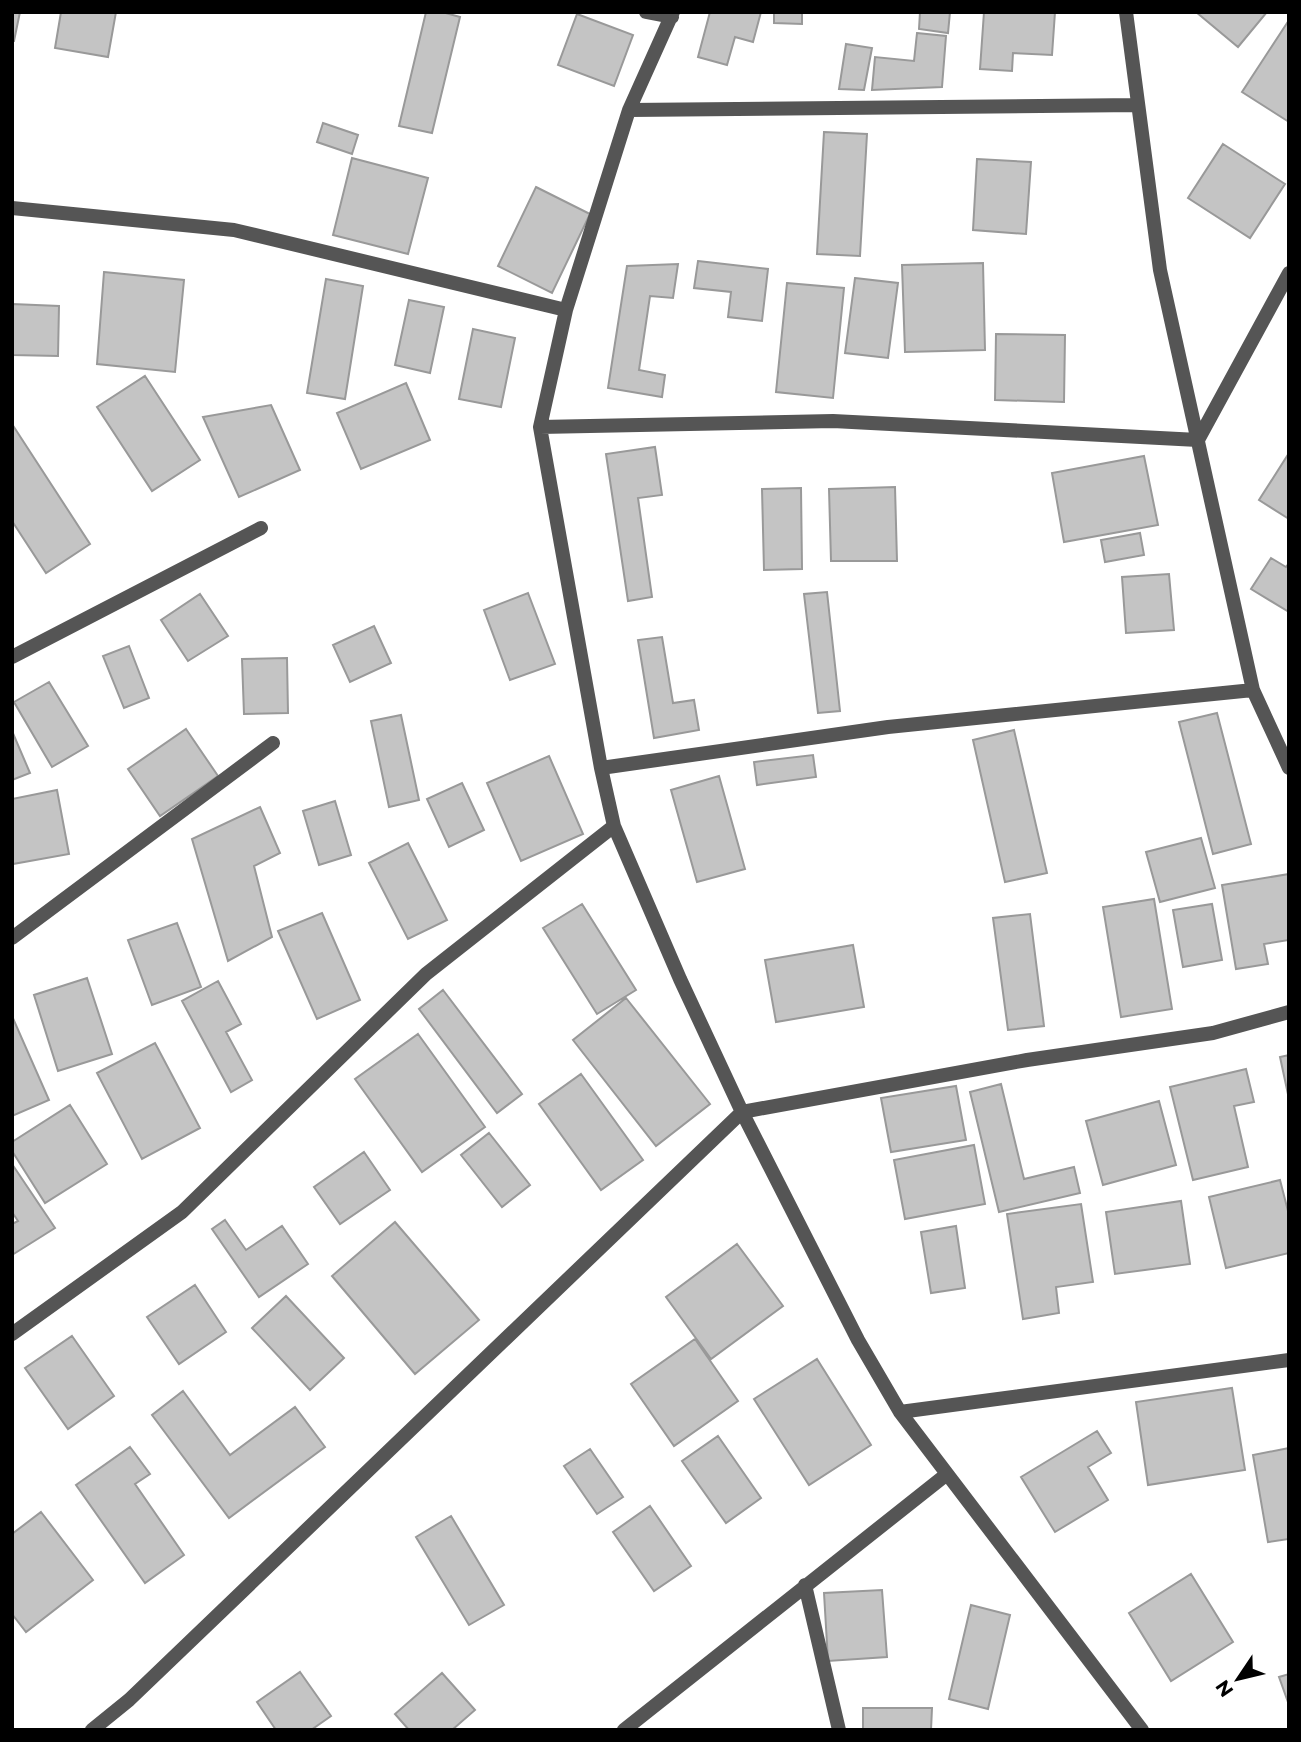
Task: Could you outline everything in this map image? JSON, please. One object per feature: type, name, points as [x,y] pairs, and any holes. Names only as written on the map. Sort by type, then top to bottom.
[{"type":"street","points":[[646,12],[672,15],[629,110],[566,310],[540,427],[601,768],[614,826],[680,979],[742,1112],[858,1340],[900,1412],[1142,1730]]},
{"type":"street","points":[[1126,12],[1160,270],[1254,690],[1289,768]]},
{"type":"street","points":[[629,110],[1138,105]]},
{"type":"street","points":[[12,208],[234,230],[566,310]]},
{"type":"street","points":[[1198,440],[1289,273]]},
{"type":"street","points":[[540,427],[834,421],[1198,440]]},
{"type":"street","points":[[12,657],[261,528]]},
{"type":"street","points":[[601,768],[888,727],[1254,690]]},
{"type":"street","points":[[12,938],[273,743]]},
{"type":"street","points":[[12,1334],[182,1212],[426,974],[614,826]]},
{"type":"street","points":[[92,1730],[130,1699],[742,1112],[1027,1060],[1213,1033],[1289,1012]]},
{"type":"street","points":[[900,1412],[1289,1360]]},
{"type":"street","points":[[624,1730],[947,1474]]},
{"type":"street","points":[[805,1585],[839,1730]]},
{"type":"building","points":[[12,12],[20,12],[14,41],[12,41]]},
{"type":"building","points":[[61,12],[116,12],[108,57],[55,48]]},
{"type":"building","points":[[426,12],[442,12],[460,17],[432,133],[399,126]]},
{"type":"building","points":[[710,12],[761,12],[753,42],[735,37],[727,65],[698,57]]},
{"type":"building","points":[[774,12],[802,12],[802,24],[774,23]]},
{"type":"building","points":[[920,12],[950,12],[948,33],[919,29]]},
{"type":"building","points":[[984,12],[1055,12],[1052,55],[1013,53],[1012,71],[980,69]]},
{"type":"building","points":[[1196,12],[1267,12],[1238,47]]},
{"type":"building","points":[[577,14],[633,35],[614,86],[558,65]]},
{"type":"building","points":[[1289,20],[1289,122],[1242,92]]},
{"type":"building","points":[[917,33],[946,36],[942,87],[872,90],[875,57],[914,61]]},
{"type":"building","points":[[846,44],[872,48],[864,90],[839,89]]},
{"type":"building","points":[[323,123],[358,135],[352,154],[317,142]]},
{"type":"building","points":[[824,132],[867,134],[860,256],[817,254]]},
{"type":"building","points":[[1223,144],[1285,184],[1250,238],[1188,198]]},
{"type":"building","points":[[352,158],[428,178],[408,254],[333,235]]},
{"type":"building","points":[[977,159],[1031,162],[1026,234],[973,230]]},
{"type":"building","points":[[536,187],[590,214],[552,293],[498,266]]},
{"type":"building","points":[[698,261],[768,269],[762,321],[728,317],[731,292],[694,288]]},
{"type":"building","points":[[983,263],[985,350],[905,352],[902,265]]},
{"type":"building","points":[[678,264],[673,298],[650,296],[639,370],[665,375],[662,397],[608,388],[627,266]]},
{"type":"building","points":[[104,272],[184,280],[175,372],[97,364]]},
{"type":"building","points":[[855,278],[898,283],[888,358],[845,353]]},
{"type":"building","points":[[326,279],[363,286],[345,399],[307,393]]},
{"type":"building","points":[[787,283],[844,288],[833,398],[776,392]]},
{"type":"building","points":[[409,300],[444,307],[430,373],[395,365]]},
{"type":"building","points":[[12,304],[59,306],[58,356],[12,355]]},
{"type":"building","points":[[473,329],[515,338],[501,407],[459,399]]},
{"type":"building","points":[[996,334],[1065,335],[1064,402],[995,400]]},
{"type":"building","points":[[145,376],[200,460],[152,491],[97,407]]},
{"type":"building","points":[[406,383],[430,440],[361,469],[337,413]]},
{"type":"building","points":[[271,405],[300,470],[239,497],[203,417]]},
{"type":"building","points":[[12,424],[90,544],[46,573],[12,521]]},
{"type":"building","points":[[655,447],[662,495],[638,498],[652,597],[628,601],[606,454]]},
{"type":"building","points":[[1289,453],[1289,519],[1259,500]]},
{"type":"building","points":[[1144,456],[1158,525],[1064,542],[1052,473]]},
{"type":"building","points":[[895,487],[897,561],[831,561],[829,489]]},
{"type":"building","points":[[801,488],[802,569],[764,570],[762,489]]},
{"type":"building","points":[[1140,533],[1144,555],[1105,562],[1101,540]]},
{"type":"building","points":[[1271,558],[1286,567],[1289,563],[1289,612],[1251,589]]},
{"type":"building","points":[[1169,574],[1174,630],[1126,633],[1122,577]]},
{"type":"building","points":[[827,592],[840,711],[818,713],[804,594]]},
{"type":"building","points":[[528,593],[555,664],[510,680],[484,610]]},
{"type":"building","points":[[200,594],[228,636],[188,661],[161,620]]},
{"type":"building","points":[[374,626],[391,663],[350,682],[333,645]]},
{"type":"building","points":[[662,637],[673,703],[694,700],[699,730],[654,738],[638,640]]},
{"type":"building","points":[[129,646],[149,698],[124,708],[103,656]]},
{"type":"building","points":[[287,658],[288,713],[244,714],[242,659]]},
{"type":"building","points":[[49,682],[88,746],[52,767],[14,702]]},
{"type":"building","points":[[1217,713],[1251,844],[1213,854],[1179,722]]},
{"type":"building","points":[[401,715],[419,800],[389,807],[371,721]]},
{"type":"building","points":[[186,729],[218,776],[160,816],[128,769]]},
{"type":"building","points":[[1014,730],[1047,873],[1005,882],[973,740]]},
{"type":"building","points":[[12,731],[30,773],[12,780]]},
{"type":"building","points":[[813,755],[816,777],[757,785],[754,762]]},
{"type":"building","points":[[549,756],[583,834],[521,861],[487,783]]},
{"type":"building","points":[[719,776],[745,869],[697,882],[671,790]]},
{"type":"building","points":[[462,783],[484,830],[449,847],[427,799]]},
{"type":"building","points":[[57,790],[69,854],[13,864],[12,799]]},
{"type":"building","points":[[335,801],[351,855],[319,865],[303,811]]},
{"type":"building","points":[[260,807],[280,853],[254,866],[272,937],[228,961],[192,839]]},
{"type":"building","points":[[1201,838],[1215,888],[1160,902],[1146,852]]},
{"type":"building","points":[[408,843],[447,920],[408,939],[369,863]]},
{"type":"building","points":[[1289,874],[1289,940],[1264,944],[1268,964],[1236,969],[1222,885]]},
{"type":"building","points":[[1154,899],[1172,1009],[1121,1017],[1103,907]]},
{"type":"building","points":[[582,904],[636,990],[597,1014],[543,928]]},
{"type":"building","points":[[1212,904],[1222,960],[1183,967],[1173,910]]},
{"type":"building","points":[[322,913],[360,1000],[317,1019],[278,931]]},
{"type":"building","points":[[1030,914],[1044,1026],[1008,1030],[993,918]]},
{"type":"building","points":[[177,923],[201,987],[152,1005],[128,940]]},
{"type":"building","points":[[853,945],[864,1007],[776,1022],[765,960]]},
{"type":"building","points":[[87,978],[112,1054],[58,1071],[34,995]]},
{"type":"building","points":[[218,981],[241,1024],[226,1032],[252,1080],[231,1092],[182,1001]]},
{"type":"building","points":[[443,990],[522,1094],[497,1113],[419,1009]]},
{"type":"building","points":[[626,998],[710,1104],[656,1146],[573,1040]]},
{"type":"building","points":[[12,1016],[49,1100],[12,1116]]},
{"type":"building","points":[[418,1034],[485,1127],[422,1172],[355,1079]]},
{"type":"building","points":[[155,1043],[200,1128],[142,1159],[97,1073]]},
{"type":"building","points":[[1289,1055],[1289,1099],[1280,1057]]},
{"type":"building","points":[[1246,1069],[1254,1102],[1234,1106],[1248,1167],[1193,1180],[1170,1087]]},
{"type":"building","points":[[581,1074],[643,1160],[601,1190],[539,1104]]},
{"type":"building","points":[[1001,1084],[1024,1179],[1074,1167],[1080,1193],[999,1212],[970,1092]]},
{"type":"building","points":[[956,1086],[966,1140],[891,1152],[881,1098]]},
{"type":"building","points":[[1159,1101],[1176,1165],[1103,1185],[1086,1121]]},
{"type":"building","points":[[70,1105],[107,1164],[45,1203],[12,1151],[12,1142]]},
{"type":"building","points":[[489,1133],[530,1185],[502,1207],[461,1155]]},
{"type":"building","points":[[974,1145],[985,1204],[905,1219],[894,1160]]},
{"type":"building","points":[[364,1152],[390,1190],[340,1224],[314,1187]]},
{"type":"building","points":[[12,1164],[55,1228],[12,1255],[12,1224],[18,1221],[12,1212]]},
{"type":"building","points":[[1280,1180],[1289,1215],[1289,1253],[1226,1268],[1209,1197]]},
{"type":"building","points":[[1181,1201],[1190,1264],[1115,1274],[1106,1212]]},
{"type":"building","points":[[1081,1204],[1093,1282],[1056,1287],[1059,1313],[1023,1319],[1007,1214]]},
{"type":"building","points":[[225,1220],[246,1250],[282,1226],[308,1264],[259,1297],[212,1229]]},
{"type":"building","points":[[395,1222],[479,1320],[415,1374],[332,1276]]},
{"type":"building","points":[[956,1226],[965,1288],[931,1293],[921,1232]]},
{"type":"building","points":[[737,1244],[783,1306],[711,1359],[666,1297]]},
{"type":"building","points":[[195,1285],[226,1332],[179,1364],[147,1317]]},
{"type":"building","points":[[286,1296],[344,1358],[310,1390],[252,1328]]},
{"type":"building","points":[[72,1336],[114,1396],[68,1429],[25,1368]]},
{"type":"building","points":[[695,1339],[738,1401],[674,1446],[631,1384]]},
{"type":"building","points":[[817,1359],[871,1445],[809,1485],[754,1399]]},
{"type":"building","points":[[1232,1388],[1245,1470],[1148,1485],[1136,1402]]},
{"type":"building","points":[[183,1391],[230,1455],[295,1407],[325,1447],[229,1518],[152,1415]]},
{"type":"building","points":[[1097,1431],[1111,1453],[1088,1467],[1108,1500],[1055,1532],[1021,1477]]},
{"type":"building","points":[[718,1436],[761,1498],[726,1523],[682,1461]]},
{"type":"building","points":[[130,1447],[150,1474],[135,1484],[184,1555],[145,1583],[76,1485]]},
{"type":"building","points":[[1289,1448],[1289,1539],[1268,1542],[1253,1455]]},
{"type":"building","points":[[590,1449],[623,1497],[597,1514],[564,1466]]},
{"type":"building","points":[[650,1506],[691,1566],[654,1591],[613,1532]]},
{"type":"building","points":[[41,1512],[93,1580],[26,1632],[12,1614],[12,1534]]},
{"type":"building","points":[[451,1516],[504,1605],[469,1625],[416,1537]]},
{"type":"building","points":[[1191,1574],[1233,1642],[1171,1681],[1129,1613]]},
{"type":"building","points":[[882,1590],[887,1657],[828,1661],[824,1593]]},
{"type":"building","points":[[971,1605],[1010,1615],[988,1709],[949,1699]]},
{"type":"building","points":[[300,1672],[331,1716],[311,1730],[276,1730],[257,1702]]},
{"type":"building","points":[[442,1673],[475,1710],[452,1730],[409,1730],[395,1714]]},
{"type":"building","points":[[1289,1674],[1289,1705],[1279,1677]]},
{"type":"building","points":[[863,1708],[932,1708],[931,1730],[863,1730]]}]
